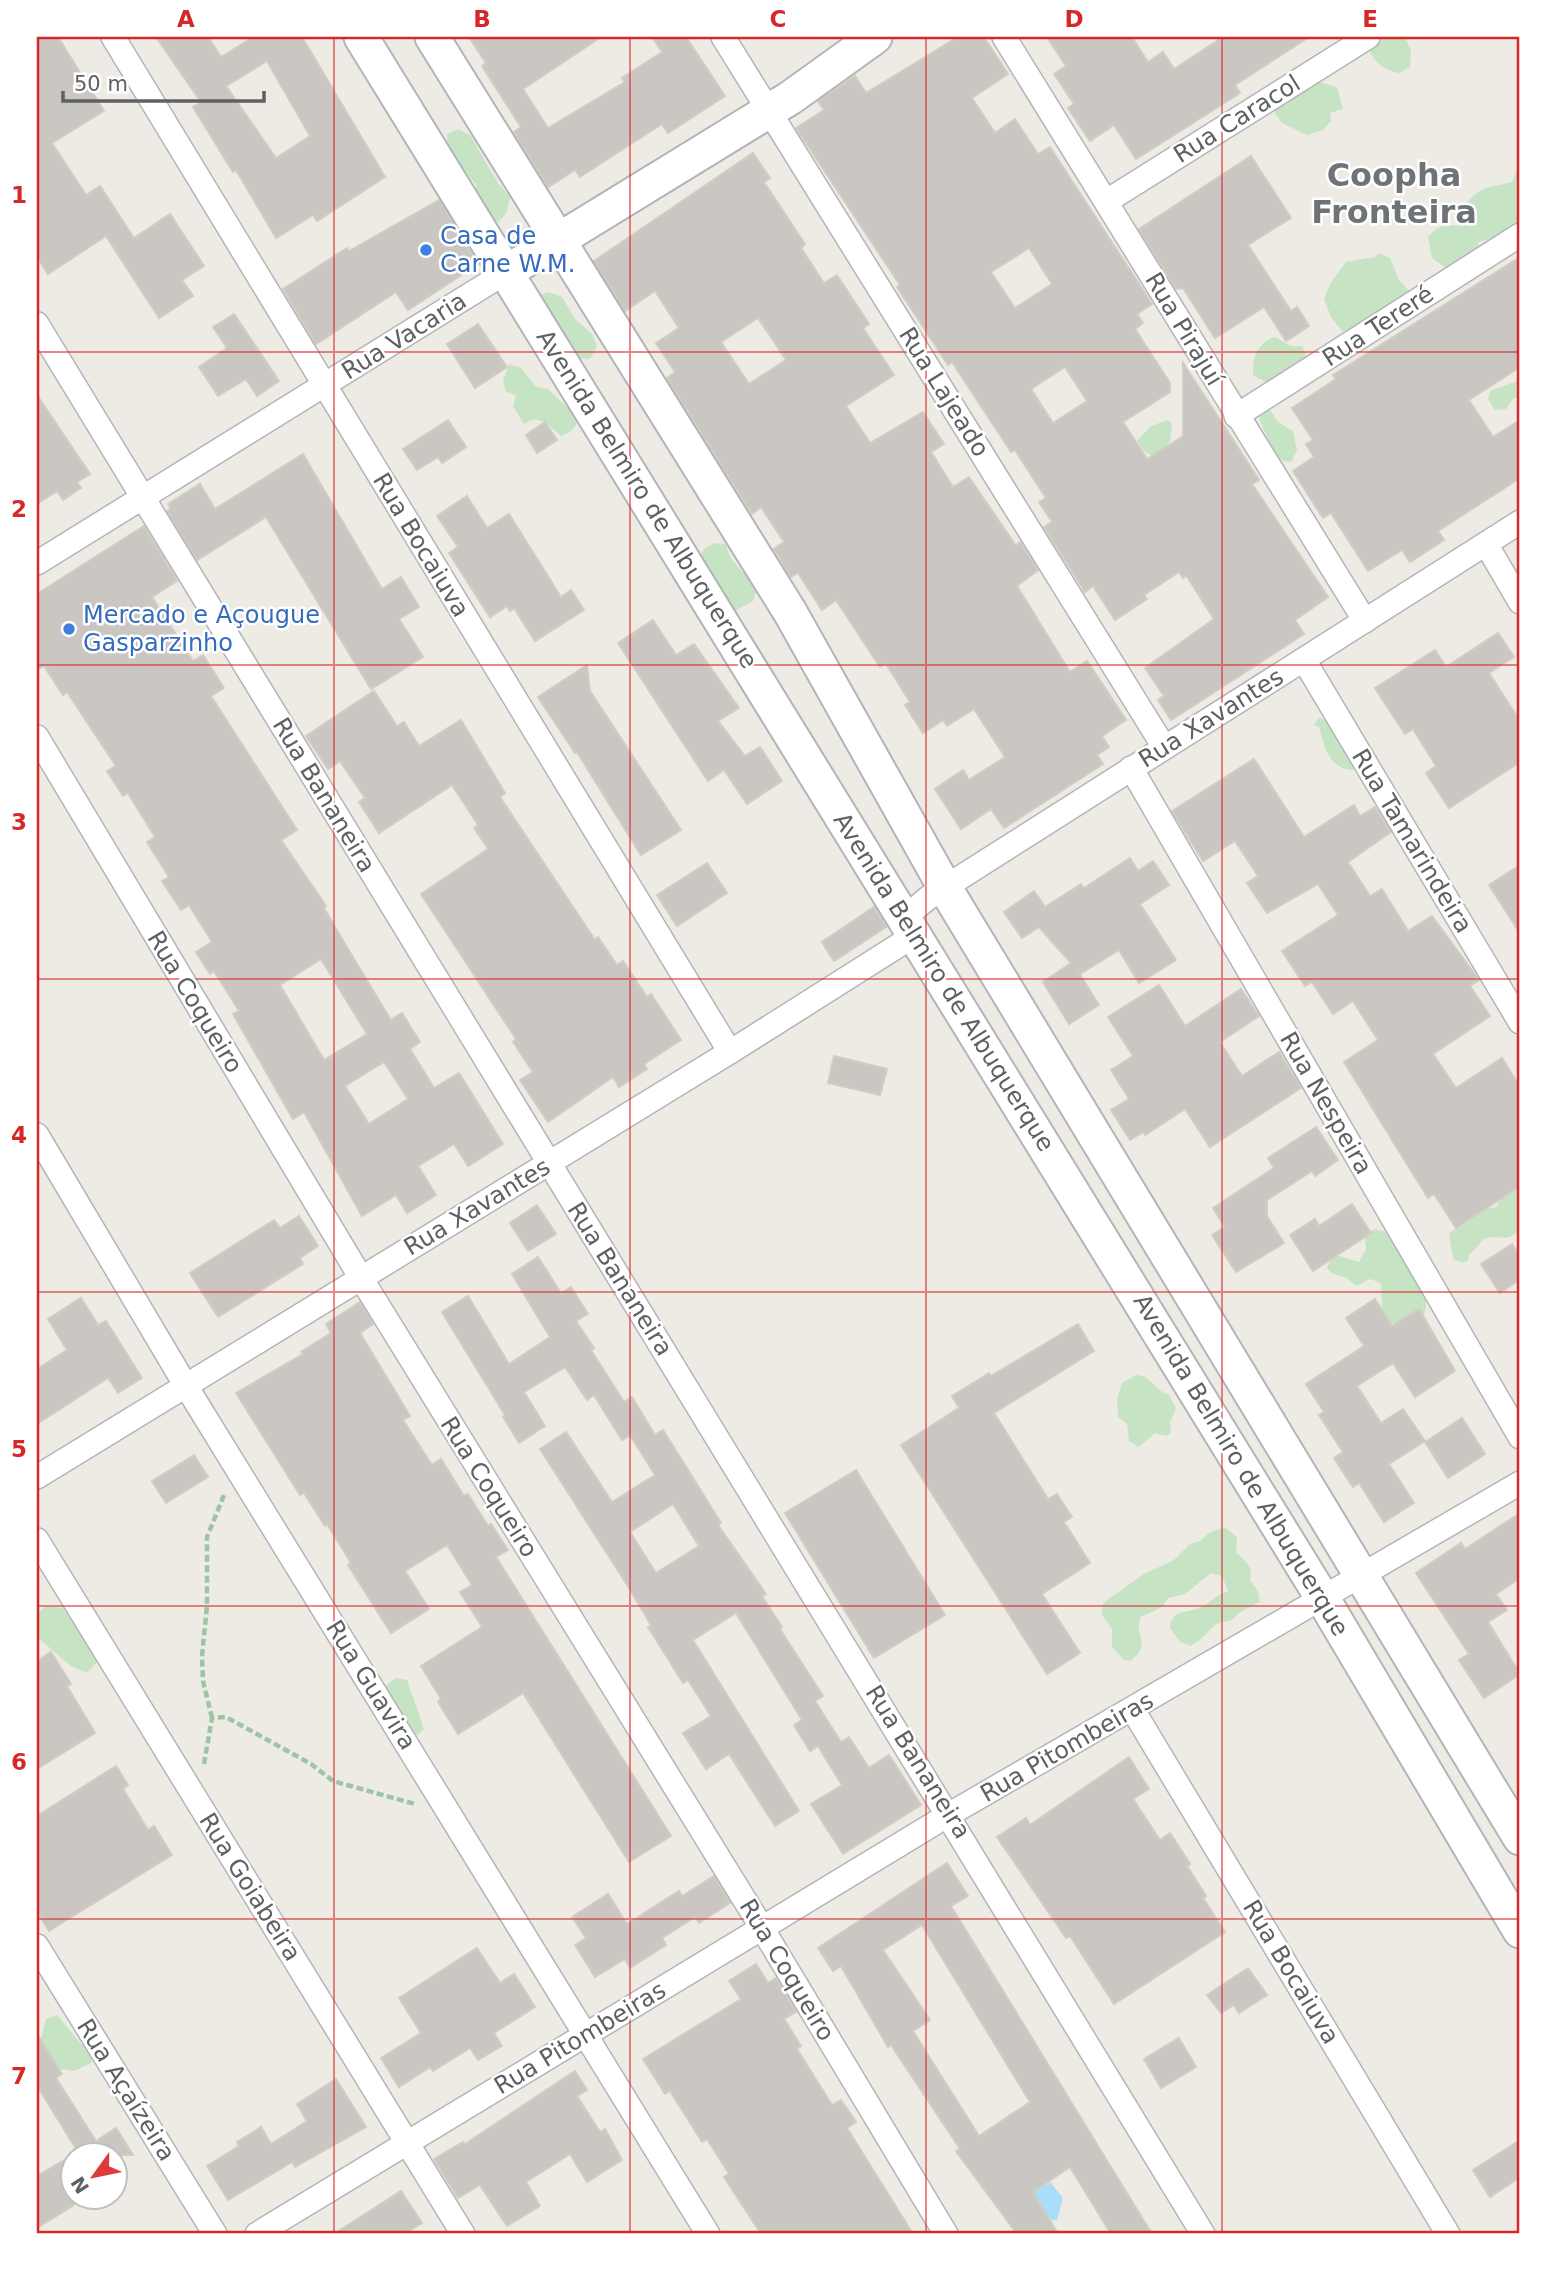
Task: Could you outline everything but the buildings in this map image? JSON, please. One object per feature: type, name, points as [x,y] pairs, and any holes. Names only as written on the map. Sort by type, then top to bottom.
[{"type":"main road","name":"Avenida Belmiro de Albuquerque","points":[[361,37],[508,271],[1323,1599],[1520,1931]]},
{"type":"main road","name":"Avenida Belmiro de Albuquerque","points":[[432,37],[790,612],[945,888],[1520,1838]]},
{"type":"main road","name":"Rua Vacaria","points":[[508,271],[769,111],[875,37]]},
{"type":"street","name":"Rua Bocaiuva","points":[[113,37],[730,1052]]},
{"type":"street","name":"Rua Lajeado","points":[[723,37],[1164,747]]},
{"type":"street","name":"Rua Pirajuí","points":[[1004,37],[1365,621]]},
{"type":"street","name":"Rua Caracol","points":[[1107,201],[1368,37]]},
{"type":"street","name":"Rua Tereré","points":[[1236,416],[1520,235]]},
{"type":"street","name":"Rua Vacaria","points":[[37,563],[508,271]]},
{"type":"street","name":"Rua Bananeira","points":[[37,324],[950,1814],[1203,2234]]},
{"type":"street","name":"Rua Xavantes","points":[[37,1477],[730,1052],[910,926],[945,888],[1520,522]]},
{"type":"street","points":[[1486,544],[1520,602]]},
{"type":"street","name":"Rua Tamarindeira","points":[[1304,660],[1520,1022]]},
{"type":"street","name":"Rua Coqueiro","points":[[37,737],[360,1278],[762,1928],[946,2234]]},
{"type":"street","name":"Rua Nespeira","points":[[1131,768],[1520,1437]]},
{"type":"street","name":"Rua Guavira","points":[[37,1135],[186,1386],[708,2234]]},
{"type":"street","name":"Rua Pitombeiras","points":[[257,2234],[950,1814],[1363,1577],[1520,1483]]},
{"type":"street","name":"Rua Goiabeira","points":[[37,1540],[463,2234]]},
{"type":"street","name":"Rua Bocaiuva","points":[[1133,1710],[1448,2234]]},
{"type":"street","name":"Rua Açaízeira","points":[[37,1946],[215,2234]]},
{"type":"path","points":[[200,1805],[212,1718],[203,1681],[202,1650],[207,1606],[207,1537],[237,1469]]},
{"type":"path","points":[[212,1718],[226,1717],[243,1725],[311,1764],[333,1781],[398,1801],[447,1808]]},
{"type":"green space","points":[[1365,38],[1405,38],[1411,49],[1410,67],[1399,73],[1376,62]]},
{"type":"green space","points":[[1318,82],[1337,87],[1343,109],[1330,113],[1331,121],[1323,130],[1307,135],[1282,123],[1270,106]]},
{"type":"green space","points":[[458,129],[470,135],[498,183],[510,197],[507,212],[499,222],[491,219],[475,196],[476,185],[448,148],[447,134]]},
{"type":"green space","points":[[1520,162],[1520,231],[1478,242],[1481,254],[1460,278],[1432,258],[1428,237],[1441,227],[1458,226],[1465,219],[1464,207],[1480,191],[1512,182]]},
{"type":"green space","points":[[1379,253],[1390,258],[1399,280],[1416,298],[1413,316],[1387,331],[1342,331],[1331,317],[1324,299],[1330,284],[1346,262],[1375,257]]},
{"type":"green space","points":[[549,292],[562,297],[575,319],[592,334],[597,346],[590,359],[578,358],[538,296]]},
{"type":"green space","points":[[1275,337],[1291,346],[1302,346],[1306,359],[1302,370],[1283,392],[1253,375],[1257,352],[1264,343]]},
{"type":"green space","points":[[509,364],[521,368],[536,387],[548,389],[567,407],[578,411],[573,430],[561,436],[545,422],[534,419],[524,424],[513,406],[516,395],[506,392],[503,381]]},
{"type":"green space","points":[[1520,380],[1520,396],[1513,399],[1506,409],[1495,410],[1488,399],[1490,391]]},
{"type":"green space","points":[[1270,410],[1278,422],[1293,431],[1297,450],[1291,462],[1280,458],[1262,426],[1259,416]]},
{"type":"green space","points":[[1168,420],[1172,424],[1170,441],[1158,460],[1144,451],[1137,441],[1151,426]]},
{"type":"green space","points":[[714,543],[726,544],[731,558],[757,590],[753,601],[733,612],[699,559],[704,549]]},
{"type":"green space","points":[[1319,718],[1329,721],[1356,765],[1353,770],[1338,765],[1328,755],[1319,727],[1314,725]]},
{"type":"green space","points":[[1511,1189],[1520,1191],[1520,1213],[1517,1217],[1520,1228],[1516,1233],[1508,1237],[1484,1239],[1463,1263],[1453,1259],[1449,1233],[1470,1221],[1475,1211],[1497,1207],[1500,1197]]},
{"type":"green space","points":[[1375,1229],[1386,1232],[1391,1241],[1404,1252],[1418,1274],[1426,1303],[1422,1316],[1415,1320],[1391,1323],[1382,1312],[1381,1283],[1370,1279],[1356,1286],[1347,1278],[1331,1273],[1327,1268],[1331,1258],[1336,1255],[1359,1262],[1366,1249],[1365,1234]]},
{"type":"green space","points":[[1136,1375],[1146,1378],[1168,1394],[1176,1408],[1170,1423],[1171,1433],[1166,1436],[1155,1433],[1139,1447],[1129,1441],[1127,1424],[1118,1417],[1117,1399],[1122,1383]]},
{"type":"green space","points":[[1224,1527],[1237,1537],[1236,1553],[1250,1568],[1250,1580],[1258,1591],[1260,1602],[1240,1612],[1232,1620],[1216,1624],[1190,1646],[1180,1642],[1170,1628],[1174,1617],[1202,1607],[1228,1591],[1222,1576],[1211,1573],[1185,1594],[1168,1598],[1162,1607],[1141,1617],[1141,1649],[1130,1661],[1124,1660],[1112,1647],[1112,1629],[1102,1615],[1103,1603],[1144,1574],[1174,1560],[1190,1544]]},
{"type":"green space","points":[[47,1606],[63,1608],[98,1661],[87,1673],[71,1666],[37,1637],[37,1613]]},
{"type":"green space","points":[[396,1678],[407,1680],[424,1729],[416,1736],[410,1734],[383,1698],[385,1686]]},
{"type":"green space","points":[[57,2015],[81,2044],[90,2047],[93,2055],[91,2063],[74,2071],[59,2069],[40,2042],[46,2019]]},
{"type":"water","points":[[1050,2182],[1063,2198],[1057,2220],[1034,2221],[1031,2194]]},
{"type":"place","name":"Casa de Carne W.M.","points":[[426,250]]},
{"type":"place","name":"Mercado e Açougue Gasparzinho","points":[[69,629]]},
{"type":"district","name":"Coopha Fronteira","points":[[1394,194]]}]
